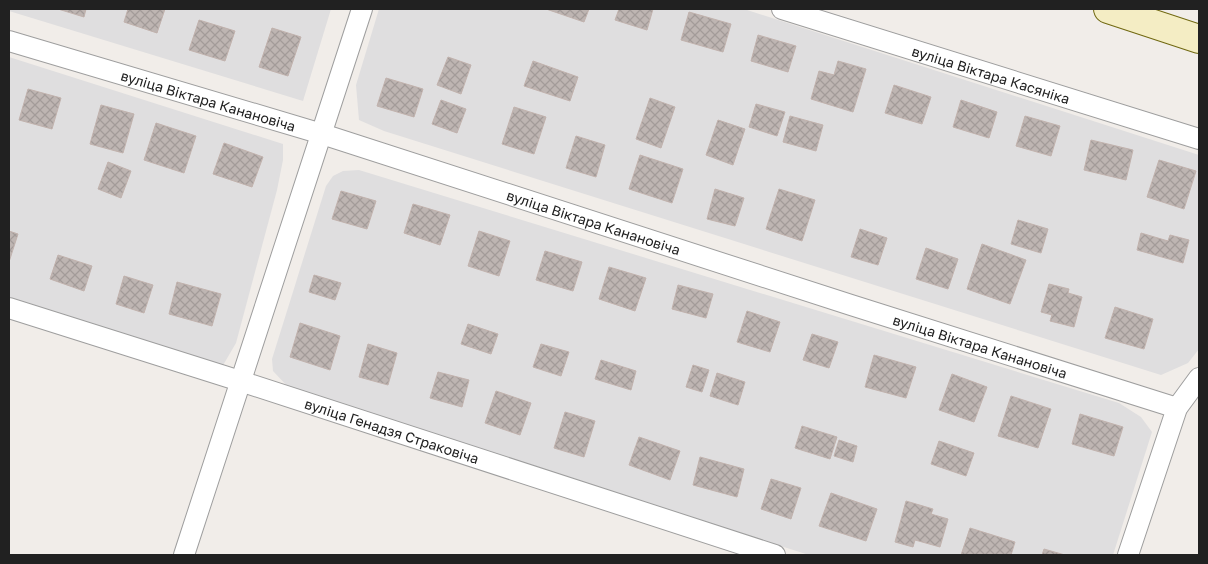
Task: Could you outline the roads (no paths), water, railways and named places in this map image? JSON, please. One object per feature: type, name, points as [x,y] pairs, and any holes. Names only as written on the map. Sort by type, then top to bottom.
[{"type":"street","points":[[184,555],[362,9]]},
{"type":"street","name":"вуліца Віктара Касяніка","points":[[782,9],[1199,139]]},
{"type":"street","points":[[1108,9],[1199,39]]},
{"type":"street","name":"вуліца Віктара Канановіча","points":[[9,42],[322,134],[1177,408]]},
{"type":"street","name":"вуліца Генадзя Страковіча","points":[[9,308],[775,555]]},
{"type":"street","points":[[1128,555],[1177,408],[1199,378]]}]
